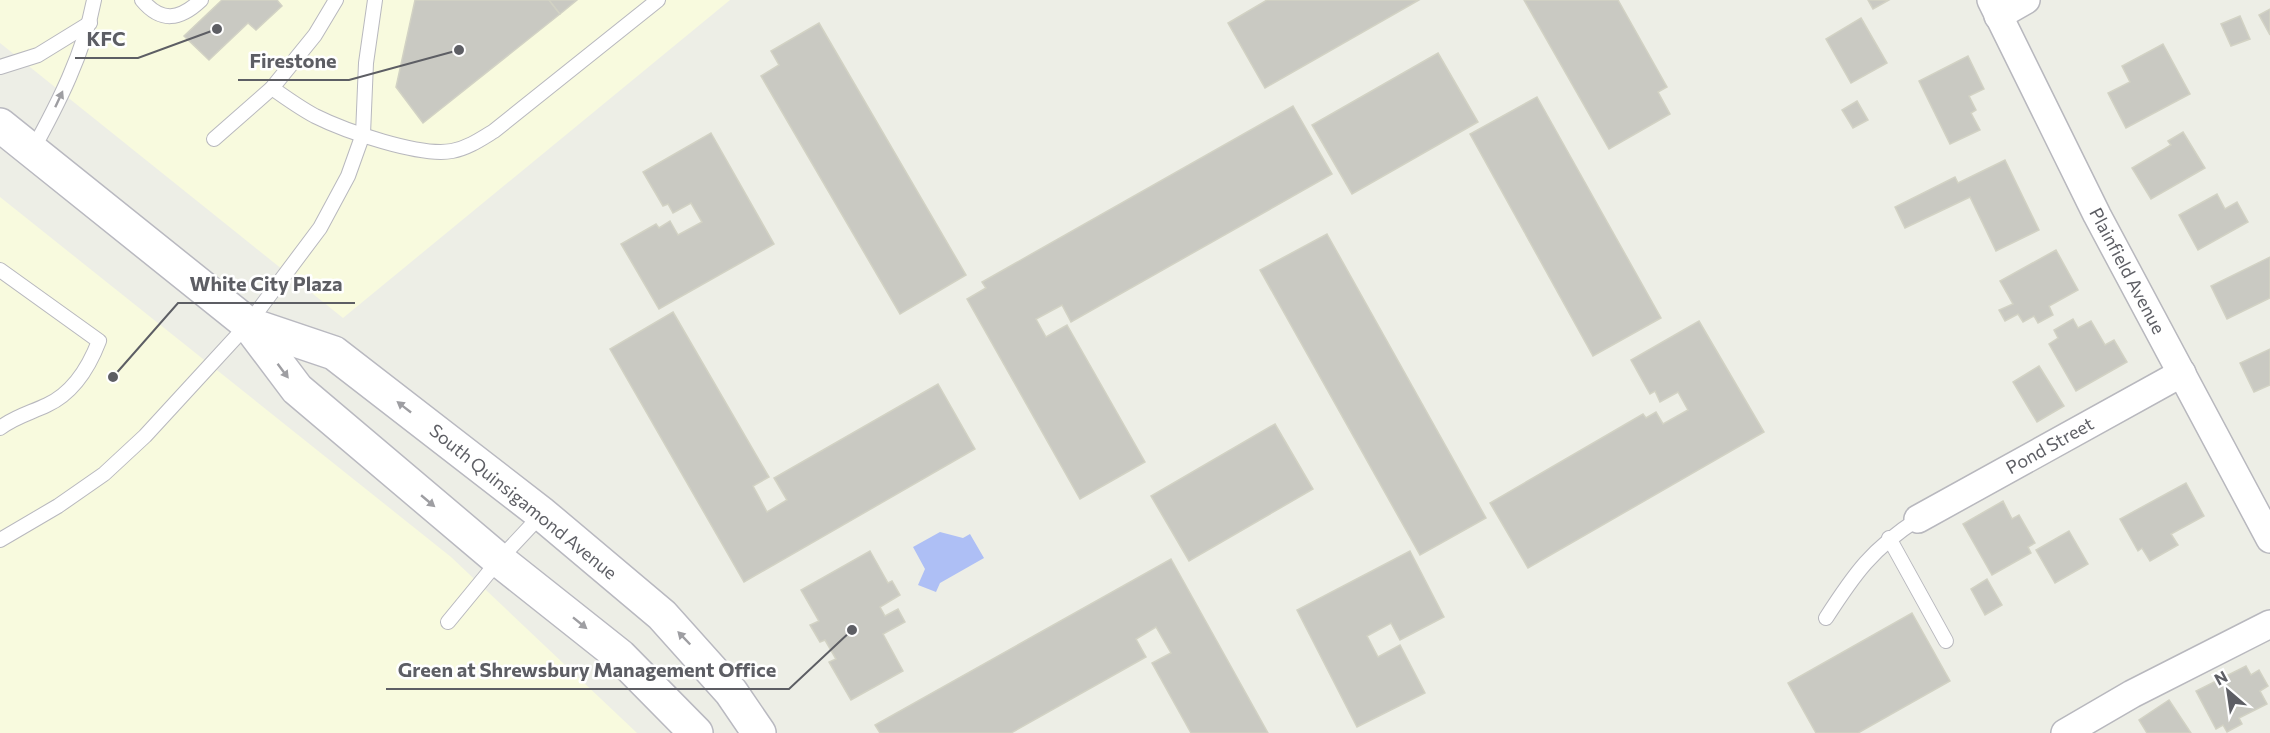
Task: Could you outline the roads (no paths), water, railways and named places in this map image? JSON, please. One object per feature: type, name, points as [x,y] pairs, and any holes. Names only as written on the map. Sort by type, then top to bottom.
[{"type":"main road","name":"South Quinsigamond Avenue","points":[[0,125],[248,324],[297,389],[499,560],[620,656],[696,733]]},
{"type":"main road","name":"South Quinsigamond Avenue","points":[[248,324],[334,353],[542,514],[662,615],[724,683],[759,733]]},
{"type":"street","points":[[1994,8],[2026,0]]},
{"type":"street","name":"Plainfield Avenue","points":[[1994,8],[2097,215],[2270,538]]},
{"type":"street","name":"Pond Street","points":[[1918,519],[2182,374]]},
{"type":"street","points":[[2065,733],[2132,694],[2270,624]]},
{"type":"lane","points":[[32,151],[62,96],[90,23],[94,0]]},
{"type":"lane","points":[[142,0],[163,17],[175,18],[189,11],[201,0]]},
{"type":"lane","points":[[214,139],[272,88],[315,35],[336,0]]},
{"type":"lane","points":[[0,540],[58,506],[104,474],[146,436],[248,324],[328,216],[348,176],[363,134],[366,63],[375,0]]},
{"type":"lane","points":[[272,88],[317,117],[363,134],[430,152],[453,151],[474,143],[494,131],[658,0]]},
{"type":"lane","points":[[0,67],[38,55],[90,23]]},
{"type":"lane","points":[[0,270],[99,341],[93,358],[68,391],[49,404],[10,420],[0,428]]},
{"type":"lane","points":[[448,622],[499,560],[542,514]]},
{"type":"lane","points":[[1826,618],[1858,569],[1889,538],[1918,519]]},
{"type":"lane","points":[[1889,538],[1946,641]]},
{"type":"water","points":[[940,532],[963,538],[970,534],[984,558],[940,583],[936,592],[918,585],[925,569],[913,547]]},
{"type":"place","name":"KFC","points":[[217,29]]},
{"type":"place","name":"Firestone","points":[[459,50]]},
{"type":"place","name":"White City Plaza","points":[[113,377]]},
{"type":"place","name":"Green at Shrewsbury Management Office","points":[[852,630]]}]
